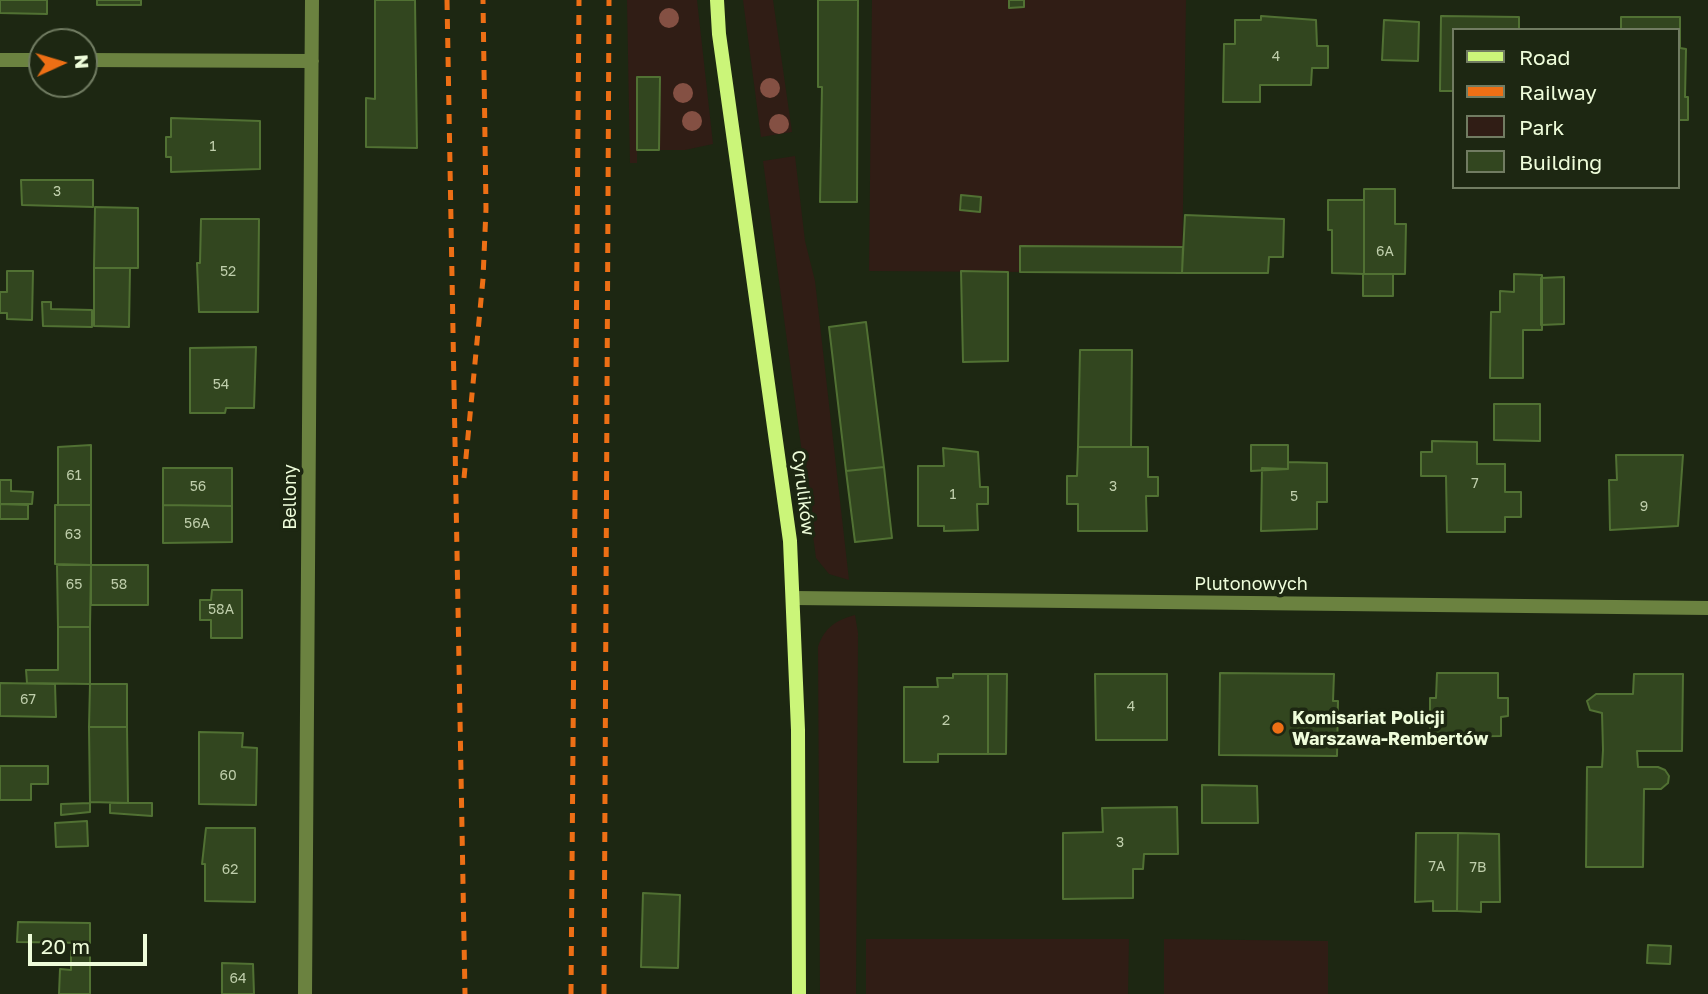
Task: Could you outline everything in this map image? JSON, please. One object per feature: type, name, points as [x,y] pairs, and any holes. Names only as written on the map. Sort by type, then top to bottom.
[{"type":"main road","name":"Cyrulików","points":[[718,0],[719,34],[765,347],[790,541],[798,730],[799,994]]},
{"type":"street","name":"Bellony","points":[[305,994],[312,0]]},
{"type":"street","points":[[0,60],[28,60]]},
{"type":"street","points":[[98,60],[312,61]]},
{"type":"street","name":"Plutonowych","points":[[794,598],[1708,608]]},
{"type":"green space","points":[[627,0],[697,0],[713,144],[685,150],[659,150],[659,77],[637,77],[637,163],[630,163]]},
{"type":"green space","points":[[743,0],[773,0],[792,132],[761,137]]},
{"type":"green space","points":[[872,0],[1186,0],[1182,273],[869,271]]},
{"type":"green space","points":[[795,156],[805,241],[815,281],[849,580],[829,574],[816,558],[763,161]]},
{"type":"green space","points":[[855,615],[858,633],[856,994],[820,994],[818,647],[832,626]]},
{"type":"green space","points":[[866,939],[1129,939],[1128,994],[866,994]]},
{"type":"green space","points":[[1164,939],[1328,941],[1328,994],[1164,994]]},
{"type":"building","points":[[0,0],[47,0],[47,14],[0,13]]},
{"type":"building","points":[[97,0],[141,0],[141,5],[97,5]]},
{"type":"building","points":[[375,0],[415,0],[417,148],[366,147],[366,98],[375,99]]},
{"type":"building","points":[[818,0],[858,0],[857,202],[820,202],[822,87],[818,87]]},
{"type":"building","points":[[1009,0],[1024,0],[1024,7],[1009,8]]},
{"type":"building","points":[[1261,16],[1316,20],[1317,46],[1328,46],[1328,68],[1312,68],[1311,85],[1260,85],[1260,102],[1223,102],[1224,44],[1235,44],[1235,20],[1261,20]]},
{"type":"building","points":[[1441,16],[1519,17],[1519,28],[1452,28],[1452,91],[1440,91]]},
{"type":"building","points":[[1621,17],[1680,17],[1680,28],[1621,28]]},
{"type":"building","points":[[1384,20],[1419,22],[1418,61],[1382,60]]},
{"type":"building","points":[[1680,48],[1686,49],[1685,97],[1688,97],[1688,120],[1680,120]]},
{"type":"building","points":[[637,77],[660,77],[659,150],[637,150]]},
{"type":"building","points":[[171,118],[260,121],[260,169],[171,172],[171,157],[166,157],[166,137],[171,137]]},
{"type":"building","points":[[21,180],[93,180],[93,207],[22,205]]},
{"type":"building","points":[[1364,189],[1395,189],[1395,224],[1406,224],[1405,274],[1364,274]]},
{"type":"building","points":[[961,195],[981,197],[980,212],[960,210]]},
{"type":"building","points":[[1328,200],[1364,200],[1364,274],[1332,273],[1332,230],[1328,230]]},
{"type":"building","points":[[95,207],[138,208],[138,268],[94,268]]},
{"type":"building","points":[[1185,215],[1284,219],[1283,257],[1269,257],[1268,273],[1182,273]]},
{"type":"building","points":[[201,219],[259,219],[258,312],[199,312],[197,263],[200,263]]},
{"type":"building","points":[[1020,246],[1183,247],[1182,273],[1020,272]]},
{"type":"building","points":[[94,268],[130,268],[129,327],[94,326]]},
{"type":"building","points":[[7,271],[33,271],[32,320],[7,319],[7,313],[0,313],[0,292],[7,292]]},
{"type":"building","points":[[961,271],[1008,272],[1008,361],[963,362]]},
{"type":"building","points":[[1363,274],[1393,274],[1393,296],[1363,296]]},
{"type":"building","points":[[1514,274],[1542,275],[1542,330],[1523,330],[1523,378],[1490,378],[1491,312],[1500,312],[1500,291],[1514,292]]},
{"type":"building","points":[[1564,277],[1564,324],[1541,325],[1541,278]]},
{"type":"building","points":[[42,302],[51,302],[51,309],[92,310],[92,327],[43,326]]},
{"type":"building","points":[[866,322],[884,467],[846,471],[829,327]]},
{"type":"building","points":[[256,347],[254,408],[226,408],[225,413],[190,413],[190,348]]},
{"type":"building","points":[[1080,350],[1132,350],[1131,447],[1078,447]]},
{"type":"building","points":[[1494,404],[1540,404],[1540,441],[1494,440]]},
{"type":"building","points":[[1432,441],[1477,442],[1477,464],[1505,464],[1505,492],[1521,492],[1521,517],[1505,517],[1505,532],[1447,532],[1446,476],[1421,476],[1421,452],[1432,452]]},
{"type":"building","points":[[91,445],[91,505],[58,505],[58,447]]},
{"type":"building","points":[[1251,445],[1288,445],[1288,469],[1251,471]]},
{"type":"building","points":[[1078,447],[1148,447],[1148,477],[1158,477],[1158,496],[1146,496],[1147,531],[1078,531],[1078,504],[1067,504],[1067,476],[1077,476]]},
{"type":"building","points":[[943,448],[978,452],[980,487],[988,487],[988,504],[977,504],[978,530],[944,531],[944,526],[918,526],[918,466],[944,466]]},
{"type":"building","points":[[1616,455],[1683,455],[1678,526],[1610,530],[1609,480],[1617,480]]},
{"type":"building","points":[[1288,462],[1327,463],[1327,502],[1317,502],[1317,529],[1261,531],[1262,468],[1288,469]]},
{"type":"building","points":[[884,467],[892,538],[855,542],[846,471]]},
{"type":"building","points":[[163,468],[232,468],[232,506],[163,505]]},
{"type":"building","points":[[0,480],[11,480],[11,491],[33,492],[32,504],[0,504]]},
{"type":"building","points":[[0,504],[28,505],[28,519],[0,519]]},
{"type":"building","points":[[55,505],[91,505],[91,565],[55,564]]},
{"type":"building","points":[[163,505],[232,506],[232,542],[163,543]]},
{"type":"building","points":[[57,565],[91,565],[90,627],[58,627]]},
{"type":"building","points":[[91,565],[148,565],[148,605],[91,605]]},
{"type":"building","points":[[212,590],[242,590],[242,638],[211,638],[211,620],[200,620],[200,600],[211,600]]},
{"type":"building","points":[[58,627],[90,627],[90,684],[27,683],[26,670],[58,670]]},
{"type":"building","name":"Komisariat Policji Warszawa-Rembertów","points":[[1220,673],[1334,674],[1333,701],[1338,701],[1337,756],[1219,755]]},
{"type":"building","points":[[1437,673],[1498,673],[1498,698],[1508,698],[1508,716],[1501,717],[1501,736],[1430,737],[1430,698],[1436,698]]},
{"type":"building","points":[[953,674],[988,674],[988,754],[938,754],[938,762],[904,762],[904,687],[938,687],[937,678],[953,678]]},
{"type":"building","points":[[988,674],[1007,674],[1006,754],[988,754]]},
{"type":"building","points":[[1095,674],[1167,674],[1167,740],[1096,740]]},
{"type":"building","points":[[1634,674],[1683,674],[1682,751],[1637,751],[1638,767],[1658,767],[1665,770],[1669,776],[1668,783],[1661,789],[1644,789],[1643,867],[1586,867],[1587,767],[1602,767],[1603,750],[1602,713],[1590,710],[1587,701],[1596,694],[1633,694]]},
{"type":"building","points":[[0,683],[55,684],[56,717],[0,716]]},
{"type":"building","points":[[90,684],[127,684],[127,727],[89,727]]},
{"type":"building","points":[[89,727],[127,727],[128,803],[90,802]]},
{"type":"building","points":[[199,732],[243,733],[242,747],[257,748],[256,805],[199,804]]},
{"type":"building","points":[[0,766],[48,766],[48,784],[31,784],[31,800],[0,800]]},
{"type":"building","points":[[1202,785],[1257,786],[1258,823],[1202,823]]},
{"type":"building","points":[[90,803],[90,812],[61,815],[61,804]]},
{"type":"building","points":[[110,803],[152,803],[152,816],[110,813]]},
{"type":"building","points":[[1177,807],[1178,854],[1144,854],[1143,869],[1133,869],[1133,898],[1063,899],[1063,833],[1103,832],[1102,808]]},
{"type":"building","points":[[87,821],[88,846],[56,847],[55,823]]},
{"type":"building","points":[[206,828],[255,828],[255,902],[205,901],[205,864],[202,864]]},
{"type":"building","points":[[1416,833],[1458,833],[1457,911],[1433,911],[1433,901],[1415,902]]},
{"type":"building","points":[[1458,833],[1499,834],[1500,902],[1481,902],[1481,912],[1457,911]]},
{"type":"building","points":[[643,893],[680,895],[678,968],[641,967]]},
{"type":"building","points":[[18,922],[90,923],[90,943],[17,942]]},
{"type":"building","points":[[1648,945],[1671,946],[1670,964],[1647,963]]},
{"type":"building","points":[[71,951],[90,951],[90,994],[59,994],[60,969],[71,970]]},
{"type":"building","points":[[222,963],[253,964],[254,994],[222,994]]},
{"type":"railway","points":[[447,0],[465,994]]},
{"type":"railway","points":[[464,478],[483,279],[486,209],[483,0]]},
{"type":"railway","points":[[571,994],[579,0]]},
{"type":"railway","points":[[604,994],[609,0]]},
{"type":"place","name":"Komisariat Policji Warszawa-Rembertów","points":[[1278,728]]}]
